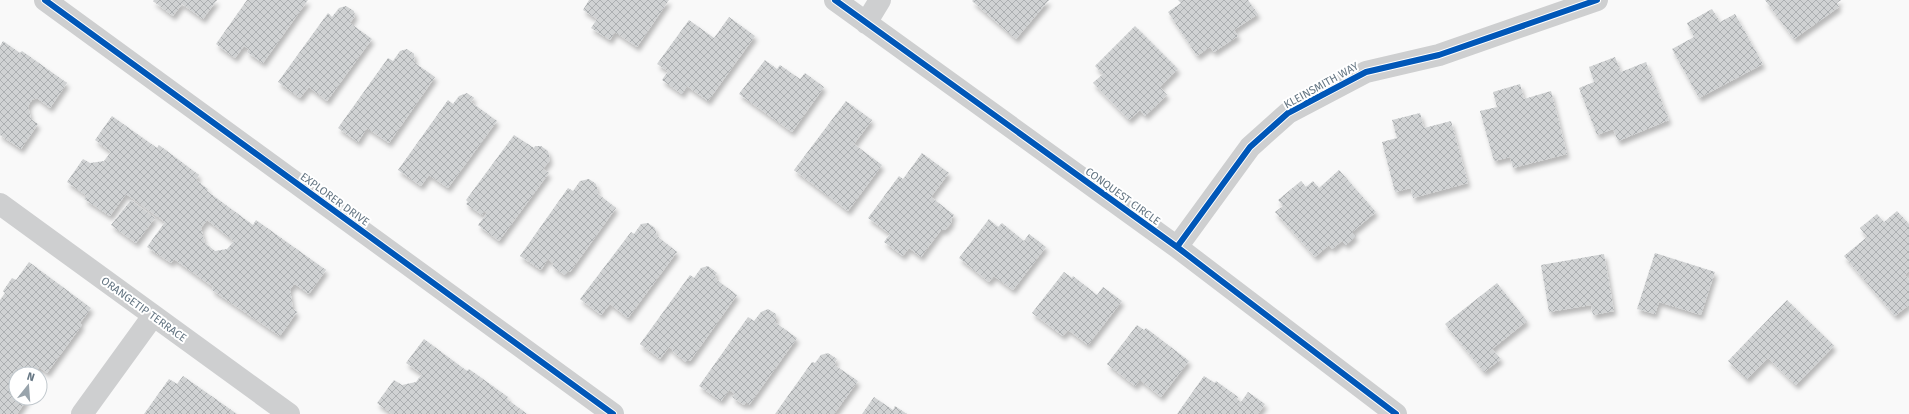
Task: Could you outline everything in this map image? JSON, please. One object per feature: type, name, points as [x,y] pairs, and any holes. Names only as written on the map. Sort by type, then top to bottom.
[{"type":"street","name":"EXPLORER DRIVE","points":[[45,0],[613,414]]},
{"type":"street","name":"CONQUEST CIRCLE","points":[[834,0],[1177,247],[1396,414]]},
{"type":"street","points":[[866,23],[880,0]]},
{"type":"street","name":"KLEINSMITH WAY","points":[[1177,247],[1250,147],[1288,113],[1366,72],[1439,55],[1597,0]]},
{"type":"street","name":"ORANGETIP TERRACE","points":[[0,204],[289,414]]},
{"type":"street","points":[[82,414],[153,316]]},
{"type":"building","points":[[217,0],[203,19],[182,4],[173,16],[153,1]]},
{"type":"building","points":[[247,0],[308,0],[263,63],[247,52],[249,49],[244,46],[235,58],[216,44]]},
{"type":"building","points":[[589,0],[669,0],[637,47],[615,32],[610,40],[591,28],[597,19],[583,10]]},
{"type":"building","points":[[1049,0],[1016,39],[972,1]]},
{"type":"building","points":[[1178,0],[1248,0],[1258,14],[1234,30],[1238,36],[1214,52],[1210,47],[1197,56],[1168,12],[1181,3]]},
{"type":"building","points":[[1765,0],[1841,0],[1837,3],[1839,7],[1794,39]]},
{"type":"building","points":[[346,6],[354,11],[355,16],[350,23],[372,39],[327,101],[309,87],[300,98],[278,82],[328,13],[332,17],[339,8]]},
{"type":"building","points":[[1712,9],[1720,22],[1735,14],[1763,64],[1699,98],[1672,49],[1694,37],[1687,23]]},
{"type":"building","points":[[729,17],[755,36],[708,101],[687,86],[682,94],[662,80],[668,71],[657,64],[689,20],[714,38]]},
{"type":"building","points":[[1135,26],[1178,69],[1160,87],[1167,95],[1145,116],[1140,110],[1129,120],[1093,83],[1103,74],[1095,66]]},
{"type":"building","points":[[3,41],[20,53],[22,51],[67,83],[50,108],[37,98],[32,100],[28,106],[31,119],[38,124],[21,149],[0,135],[0,46]]},
{"type":"building","points":[[407,49],[414,54],[415,63],[435,77],[389,143],[367,128],[358,142],[338,128],[388,58],[393,61],[400,51]]},
{"type":"building","points":[[1615,57],[1621,72],[1646,62],[1669,120],[1618,141],[1613,129],[1597,135],[1579,88],[1594,82],[1589,67]]},
{"type":"building","points":[[765,60],[777,69],[780,65],[800,79],[805,73],[824,87],[792,132],[739,94]]},
{"type":"building","points":[[1520,84],[1524,99],[1551,91],[1567,154],[1513,168],[1510,157],[1494,161],[1480,111],[1497,107],[1493,92]]},
{"type":"building","points":[[467,93],[474,98],[471,102],[497,121],[448,188],[429,175],[421,186],[398,170],[448,100],[453,104],[459,96]]},
{"type":"building","points":[[846,101],[872,120],[854,144],[882,165],[848,211],[794,170]]},
{"type":"building","points":[[1420,113],[1424,128],[1451,121],[1468,183],[1413,198],[1411,188],[1395,192],[1382,142],[1397,138],[1392,120]]},
{"type":"building","points":[[112,116],[157,148],[159,145],[199,175],[196,180],[208,189],[207,191],[253,225],[256,220],[326,270],[309,294],[295,284],[290,289],[293,309],[297,312],[280,336],[212,290],[213,287],[174,259],[171,263],[147,247],[165,222],[126,194],[110,216],[84,199],[87,196],[67,182],[83,159],[90,163],[104,161],[111,152],[95,140]],"holes":[[[207,220],[234,241],[227,249],[215,251],[205,243],[201,228]]]},
{"type":"building","points":[[514,135],[534,148],[535,146],[541,146],[548,151],[550,160],[543,169],[549,173],[499,241],[478,225],[487,213],[484,211],[482,215],[466,204],[468,202],[466,200]]},
{"type":"building","points":[[922,153],[949,173],[931,197],[954,215],[951,219],[952,222],[945,230],[941,230],[921,257],[909,248],[903,256],[884,242],[890,234],[868,218],[899,176],[903,179]]},
{"type":"building","points":[[1339,170],[1376,212],[1352,232],[1356,236],[1346,245],[1342,241],[1332,249],[1329,245],[1315,257],[1275,212],[1283,206],[1278,200],[1301,181],[1306,187],[1313,181],[1319,188]]},
{"type":"building","points":[[589,179],[596,184],[597,193],[616,208],[570,272],[568,271],[565,275],[552,266],[554,264],[548,259],[541,270],[520,256],[568,188],[573,191],[580,181]]},
{"type":"building","points":[[131,200],[155,218],[136,243],[111,225]]},
{"type":"building","points":[[1897,211],[1909,224],[1909,271],[1905,275],[1909,280],[1909,305],[1895,316],[1844,256],[1867,237],[1860,228],[1877,214],[1884,222]]},
{"type":"building","points":[[989,219],[998,227],[1002,223],[1024,241],[1029,234],[1046,247],[1013,290],[994,276],[989,282],[959,258]]},
{"type":"building","points":[[648,223],[655,228],[657,236],[677,252],[628,318],[610,304],[601,315],[580,299],[631,232],[634,234],[641,224]]},
{"type":"building","points":[[1655,253],[1715,272],[1701,315],[1659,302],[1655,314],[1637,309]]},
{"type":"building","points":[[1604,254],[1614,311],[1593,315],[1591,305],[1549,312],[1541,265]]},
{"type":"building","points":[[29,262],[91,308],[80,323],[82,325],[48,372],[48,366],[8,366],[8,406],[22,406],[17,414],[0,414],[0,300],[5,293],[3,291],[12,278],[16,280]]},
{"type":"building","points":[[708,266],[717,273],[715,276],[717,280],[737,295],[690,361],[688,360],[686,362],[669,347],[660,359],[640,344],[690,275],[694,278],[701,268]]},
{"type":"building","points":[[1064,272],[1072,278],[1073,276],[1097,295],[1103,287],[1122,301],[1088,345],[1068,330],[1063,336],[1032,313]]},
{"type":"building","points":[[1497,283],[1527,321],[1492,349],[1501,359],[1484,372],[1445,324]]},
{"type":"building","points":[[1787,300],[1834,346],[1796,385],[1768,358],[1747,379],[1728,361]]},
{"type":"building","points":[[768,309],[776,314],[776,323],[797,338],[749,405],[746,402],[744,405],[732,397],[735,394],[729,390],[721,401],[699,386],[748,317],[754,321],[761,312]]},
{"type":"building","points":[[1137,325],[1144,330],[1146,328],[1189,361],[1161,397],[1140,380],[1135,386],[1107,364]]},
{"type":"building","points":[[424,339],[467,371],[469,369],[508,397],[507,399],[527,414],[392,414],[377,403],[394,380],[402,385],[416,382],[422,374],[406,363]]},
{"type":"building","points":[[828,353],[837,359],[835,362],[836,366],[858,381],[834,414],[775,414],[812,362],[815,363],[821,355]]},
{"type":"building","points":[[183,376],[237,414],[144,414],[169,379],[177,384]]},
{"type":"building","points":[[1204,376],[1215,383],[1216,381],[1238,397],[1237,399],[1241,402],[1248,392],[1265,404],[1258,414],[1177,414]]},
{"type":"building","points":[[874,397],[893,410],[895,406],[907,414],[862,414]]},
{"type":"cycle path","points":[[45,0],[613,414]]},
{"type":"cycle path","points":[[835,0],[1177,247],[1396,414]]},
{"type":"cycle path","points":[[1177,247],[1250,147],[1288,113],[1366,72],[1439,55],[1597,0]]}]
